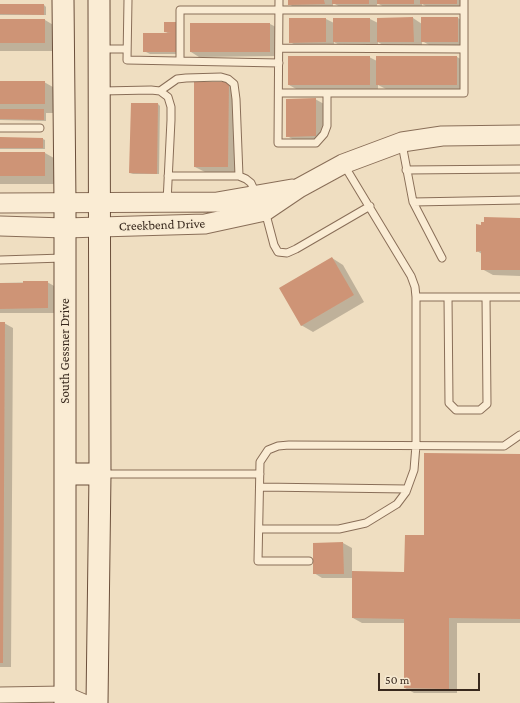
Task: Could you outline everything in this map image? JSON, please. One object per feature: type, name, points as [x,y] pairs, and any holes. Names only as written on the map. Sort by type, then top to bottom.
[{"type":"main road","name":"South Gessner Drive","points":[[62,0],[65,203],[65,699]]},
{"type":"main road","points":[[97,703],[100,474],[99,0]]},
{"type":"main road","points":[[65,474],[100,474]]},
{"type":"street","name":"Creekbend Drive","points":[[0,226],[65,228],[205,224],[299,188],[344,164],[402,142],[442,136],[520,135]]},
{"type":"street","name":"Creekbend Drive","points":[[0,203],[261,203]]},
{"type":"street","points":[[0,695],[65,699],[86,703]]},
{"type":"lane","points":[[128,0],[127,60],[279,63]]},
{"type":"lane","points":[[279,0],[278,143],[316,143],[324,134],[327,126],[327,94]]},
{"type":"lane","points":[[279,93],[464,94],[464,0]]},
{"type":"lane","points":[[180,61],[180,10],[464,10]]},
{"type":"lane","points":[[279,48],[464,49]]},
{"type":"lane","points":[[100,49],[127,49]]},
{"type":"lane","points":[[160,91],[177,79],[186,78],[221,78],[228,79],[234,84],[239,176]]},
{"type":"lane","points":[[100,91],[151,90],[160,91],[168,97],[171,107],[167,202]]},
{"type":"lane","points":[[0,128],[40,128]]},
{"type":"lane","points":[[402,142],[413,202],[442,258]]},
{"type":"lane","points":[[259,529],[339,529],[366,523],[385,513],[396,504],[407,489],[414,470],[416,445],[416,297],[411,276],[344,164]]},
{"type":"lane","points":[[406,170],[520,169]]},
{"type":"lane","points":[[168,176],[239,176],[246,178],[251,183],[261,203],[274,245],[278,252],[287,253],[296,249],[370,206]]},
{"type":"lane","points":[[413,202],[520,200]]},
{"type":"lane","points":[[0,260],[65,258]]},
{"type":"lane","points":[[416,297],[520,297]]},
{"type":"lane","points":[[448,297],[449,403],[456,410],[480,410],[487,404],[486,297]]},
{"type":"lane","points":[[309,561],[258,561],[260,462],[268,450],[278,446],[504,446],[520,435]]},
{"type":"lane","points":[[100,474],[260,474]]},
{"type":"lane","points":[[260,487],[407,489]]},
{"type":"building","points":[[288,0],[324,0],[325,4],[288,5]]},
{"type":"building","points":[[332,0],[369,0],[369,4],[332,4]]},
{"type":"building","points":[[377,0],[414,0],[414,4],[377,4]]},
{"type":"building","points":[[420,0],[457,0],[457,4],[420,4]]},
{"type":"building","points":[[0,4],[44,4],[44,15],[0,14]]},
{"type":"building","points":[[413,17],[414,42],[377,42],[377,18]]},
{"type":"building","points":[[421,17],[458,17],[458,42],[421,42]]},
{"type":"building","points":[[289,18],[326,18],[326,42],[289,43]]},
{"type":"building","points":[[333,18],[370,18],[370,42],[333,42]]},
{"type":"building","points":[[0,19],[45,19],[45,43],[0,43]]},
{"type":"building","points":[[164,22],[177,22],[178,52],[143,52],[143,33],[171,33],[164,32]]},
{"type":"building","points":[[190,23],[270,23],[270,52],[190,52]]},
{"type":"building","points":[[288,56],[370,56],[370,85],[288,85]]},
{"type":"building","points":[[376,56],[457,56],[457,85],[376,85]]},
{"type":"building","points":[[0,81],[45,81],[45,104],[0,104]]},
{"type":"building","points":[[194,82],[229,82],[228,167],[194,167]]},
{"type":"building","points":[[316,98],[316,136],[286,137],[286,99]]},
{"type":"building","points":[[131,103],[158,103],[157,174],[129,173]]},
{"type":"building","points":[[0,109],[44,109],[44,120],[0,119]]},
{"type":"building","points":[[0,137],[43,138],[43,148],[0,148]]},
{"type":"building","points":[[0,152],[45,152],[45,176],[0,176]]},
{"type":"building","points":[[484,217],[520,218],[520,270],[481,270],[481,251],[476,252],[476,224],[481,225],[481,222],[484,222]]},
{"type":"building","points":[[332,257],[354,295],[301,326],[279,288]]},
{"type":"building","points":[[23,281],[48,281],[48,308],[0,309],[0,283],[23,283]]},
{"type":"building","points":[[0,322],[5,322],[3,663],[0,663]]},
{"type":"building","points":[[424,453],[520,454],[520,619],[449,618],[449,689],[404,688],[404,619],[352,618],[352,571],[404,572],[405,535],[424,535]]},
{"type":"building","points":[[343,542],[344,574],[313,574],[313,543]]}]
